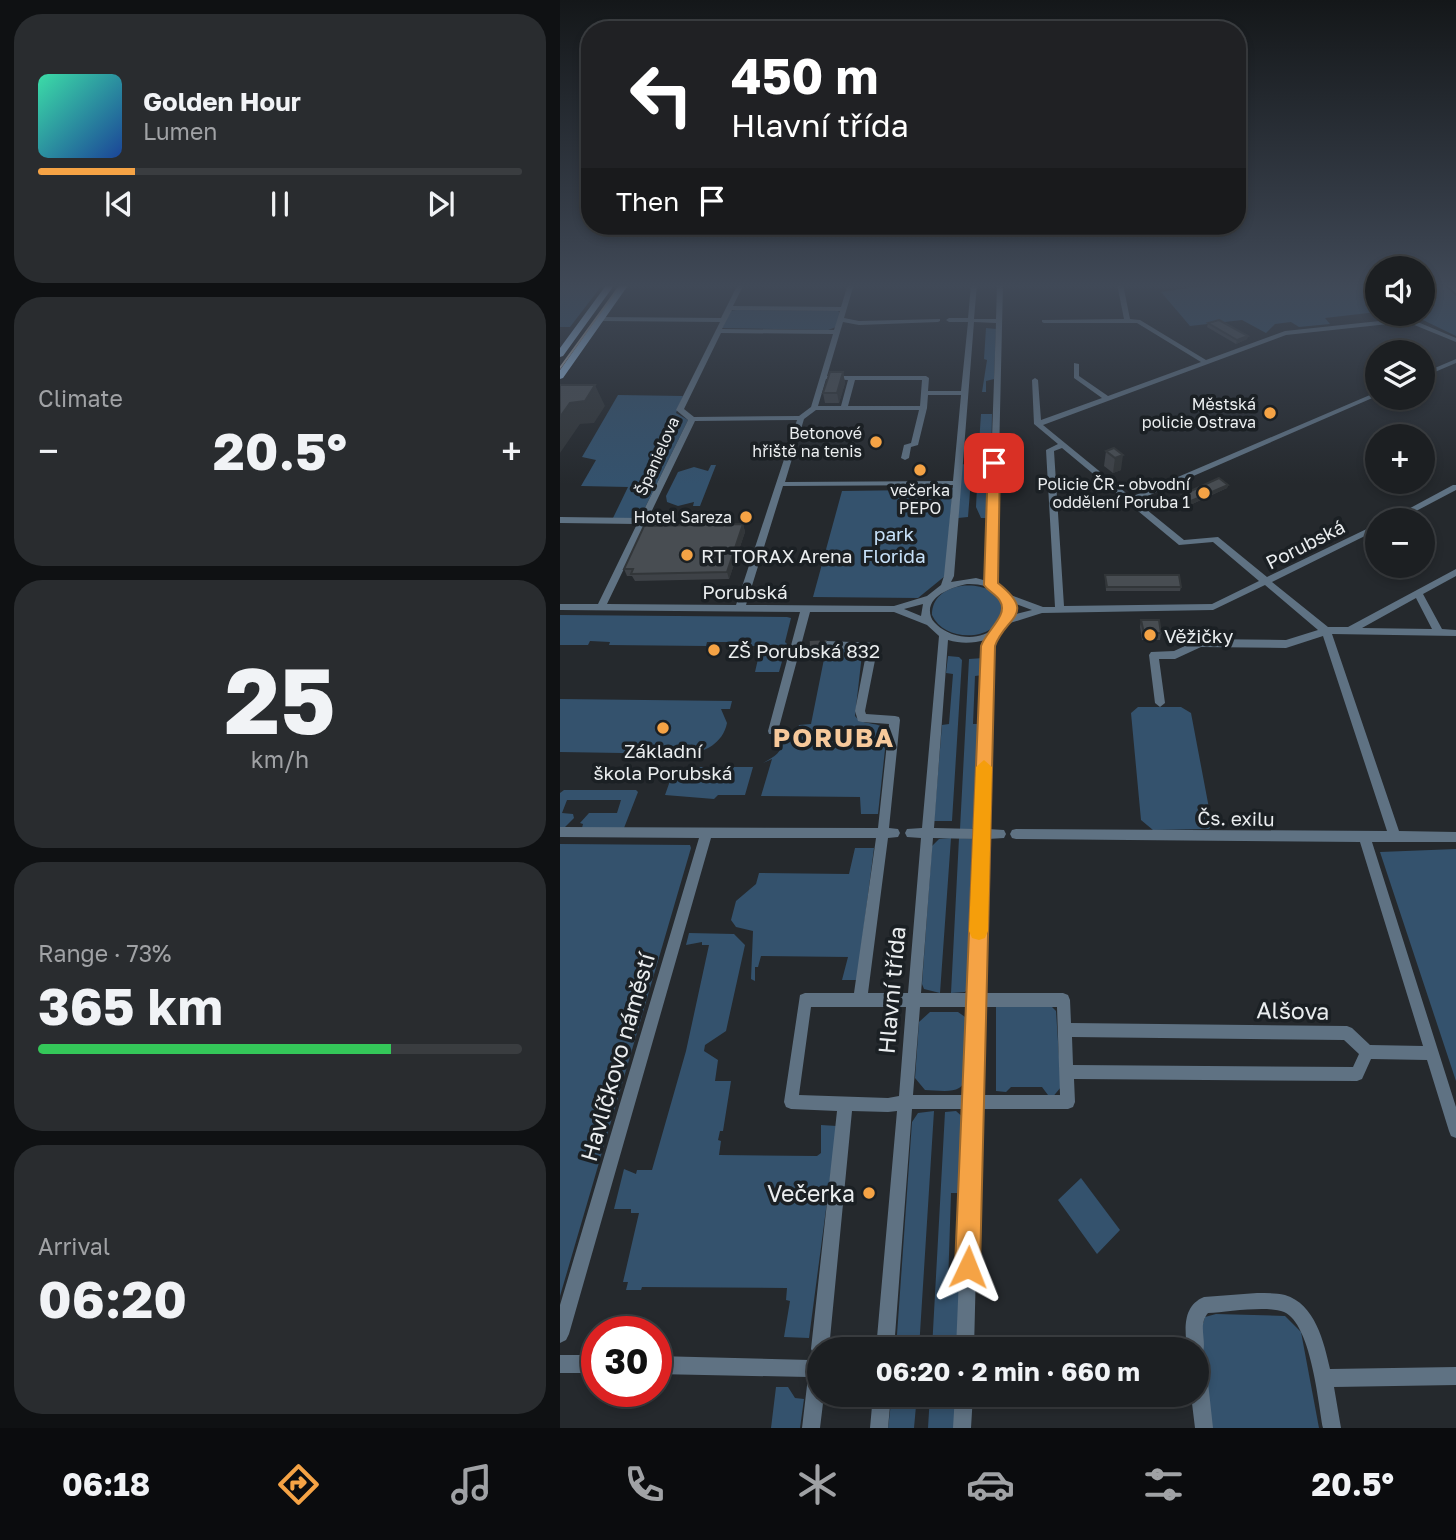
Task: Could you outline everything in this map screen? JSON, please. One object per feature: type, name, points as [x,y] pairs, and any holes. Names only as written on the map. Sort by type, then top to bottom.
[{"type":"main road","points":[[560,376],[578,351]]},
{"type":"street","name":"Španielova","points":[[601,607],[692,419],[680,410],[708,351]]},
{"type":"street","points":[[740,608],[801,418],[814,408],[831,351]]},
{"type":"street","points":[[945,586],[949,576],[968,351]]},
{"type":"street","points":[[991,585],[998,351]]},
{"type":"street","points":[[1187,351],[1204,361]]},
{"type":"street","points":[[1038,424],[1234,351]]},
{"type":"street","points":[[1435,370],[1456,361]]},
{"type":"street","points":[[1076,364],[1076,377],[1106,398]]},
{"type":"street","points":[[844,408],[852,377]]},
{"type":"street","points":[[823,378],[926,378],[923,408],[914,445],[908,445],[905,458]]},
{"type":"street","points":[[1035,380],[1038,424],[1182,543],[1215,540],[1326,631],[1395,837]]},
{"type":"street","points":[[925,393],[964,393]]},
{"type":"street","points":[[1129,500],[1365,399]]},
{"type":"street","points":[[814,408],[923,408]]},
{"type":"street","points":[[692,419],[801,418]]},
{"type":"street","points":[[1060,610],[1051,450],[1063,445]]},
{"type":"street","points":[[780,484],[957,483]]},
{"type":"street","points":[[1415,508],[1456,487]]},
{"type":"street","points":[[560,520],[643,521]]},
{"type":"street","name":"Porubská","points":[[1007,620],[1042,610],[1220,606],[1365,533]]},
{"type":"street","points":[[1350,631],[1456,572]]},
{"type":"street","points":[[1446,578],[1456,585]]},
{"type":"street","points":[[894,609],[929,622],[944,635],[968,640],[992,634],[1007,620],[1010,608],[1006,597],[991,585],[968,581],[945,586],[929,599],[926,610],[929,622]]},
{"type":"street","points":[[1418,593],[1440,633]]},
{"type":"street","name":"Porubská","points":[[1006,597],[1042,610]]},
{"type":"street","name":"Porubská","points":[[560,607],[894,609],[929,599]]},
{"type":"street","points":[[773,731],[806,608]]},
{"type":"street","points":[[1160,703],[1154,654],[1175,655],[1200,643],[1286,644],[1326,631],[1456,633]]},
{"type":"street","points":[[965,1337],[988,655],[992,634]]},
{"type":"street","name":"Hlavní třída","points":[[886,1337],[944,635]]},
{"type":"street","points":[[796,645],[809,646]]},
{"type":"street","points":[[827,645],[873,645],[860,711],[862,718],[895,720],[889,833],[860,1000]]},
{"type":"street","points":[[560,832],[889,833]]},
{"type":"street","name":"Havlíčkovo náměstí","points":[[560,1334],[706,833]]},
{"type":"street","points":[[911,834],[1000,834]]},
{"type":"street","name":"Čs. exilu","points":[[1016,834],[1456,837]]},
{"type":"street","points":[[1366,837],[1456,1131]]},
{"type":"street","points":[[805,1000],[914,1000],[1063,1000],[1068,1102],[791,1102],[805,1000]]},
{"type":"street","name":"Alšova","points":[[1065,1030],[1347,1033],[1367,1052]]},
{"type":"street","points":[[1066,1072],[1357,1074],[1367,1052],[1431,1053]]},
{"type":"street","points":[[821,1337],[845,1104]]},
{"type":"street","points":[[1195,1337],[1193,1322],[1197,1311],[1204,1305],[1285,1304],[1299,1310],[1310,1327],[1332,1428]]},
{"type":"street","points":[[560,1364],[581,1364]]},
{"type":"street","points":[[672,1365],[807,1365]]},
{"type":"street","points":[[1322,1378],[1456,1376]]},
{"type":"street","points":[[811,1428],[814,1407]]},
{"type":"street","points":[[879,1428],[881,1407]]},
{"type":"street","points":[[962,1428],[963,1407]]},
{"type":"street","points":[[1201,1407],[1204,1428]]},
{"type":"green space","points":[[985,351],[995,351],[994,379],[986,381],[986,392],[982,392],[987,360],[984,359]]},
{"type":"green space","points":[[618,395],[683,396],[676,413],[688,420],[640,518],[613,518],[628,487],[581,486],[596,460],[582,457]]},
{"type":"green space","points":[[981,414],[992,414],[991,462],[978,460],[979,453],[983,452],[983,445],[979,444]]},
{"type":"green space","points":[[962,464],[972,466],[968,517],[958,518]]},
{"type":"green space","points":[[711,465],[716,465],[700,506],[693,506],[694,502],[678,506],[667,502],[666,496],[678,472],[694,467],[708,471]]},
{"type":"green space","points":[[991,465],[988,518],[981,518],[976,507],[978,467]]},
{"type":"green space","name":"park Florida","points":[[916,486],[953,488],[945,576],[918,598],[813,597],[842,491],[914,490]]},
{"type":"green space","points":[[961,586],[981,587],[998,597],[1004,609],[1000,620],[992,628],[982,633],[959,635],[948,631],[932,615],[937,599],[950,589]]},
{"type":"green space","points":[[560,615],[791,618],[779,672],[755,672],[761,646],[727,646],[727,642],[707,642],[706,646],[609,645],[610,642],[590,641],[588,645],[560,645]]},
{"type":"green space","points":[[826,649],[851,649],[862,654],[855,716],[887,731],[878,814],[861,814],[860,797],[761,796],[772,759],[763,763],[777,754],[783,739],[798,729],[799,725],[811,724]]},
{"type":"green space","points":[[948,656],[962,660],[952,821],[934,821],[942,725],[949,724],[953,674],[946,673]]},
{"type":"green space","points":[[984,658],[983,675],[975,676],[973,724],[982,724],[978,822],[972,829],[960,829],[969,659]]},
{"type":"green space","points":[[560,699],[732,701],[730,709],[721,709],[727,723],[722,736],[706,749],[685,754],[560,752]]},
{"type":"green space","points":[[1138,707],[1181,707],[1191,713],[1212,824],[1209,829],[1153,830],[1141,820],[1131,713]]},
{"type":"green space","points":[[699,767],[753,767],[745,795],[718,795],[714,799],[665,795],[671,778]]},
{"type":"green space","points":[[564,790],[638,792],[624,828],[582,828],[583,824],[580,823],[589,813],[617,813],[621,800],[567,800],[562,813],[573,814],[574,818],[565,827],[560,827],[560,793]]},
{"type":"green space","points":[[951,838],[940,993],[924,989],[922,984],[932,846],[939,839]]},
{"type":"green space","points":[[959,838],[972,839],[977,845],[971,984],[965,992],[951,993]]},
{"type":"green space","points":[[560,844],[690,845],[691,848],[560,1296]]},
{"type":"green space","points":[[855,848],[874,848],[857,980],[842,980],[848,957],[761,956],[758,967],[755,967],[755,981],[751,979],[753,931],[736,927],[731,920],[736,901],[756,884],[759,873],[849,874]]},
{"type":"green space","points":[[1456,849],[1456,1081],[1380,852]]},
{"type":"green space","points":[[689,933],[734,934],[745,945],[726,1031],[705,1045],[704,1051],[718,1060],[715,1081],[731,1081],[723,1131],[720,1131],[718,1140],[721,1141],[719,1155],[817,1156],[821,1153],[821,1125],[837,1126],[807,1338],[784,1337],[790,1301],[786,1300],[787,1288],[642,1287],[641,1290],[626,1290],[628,1282],[623,1282],[639,1213],[631,1213],[631,1209],[614,1209],[624,1169],[636,1174],[637,1170],[652,1170],[686,1051],[709,945],[702,945],[702,942],[686,945]]},
{"type":"green space","points":[[996,1005],[1052,1007],[1056,1011],[1061,1087],[1051,1099],[1042,1087],[1011,1087],[1006,1092],[996,1091]]},
{"type":"green space","points":[[930,1012],[958,1012],[968,1019],[971,1045],[969,1067],[964,1084],[956,1090],[925,1090],[915,1078],[919,1022]]},
{"type":"green space","points":[[934,1111],[920,1337],[897,1337],[912,1122],[918,1113]]},
{"type":"green space","points":[[956,1111],[966,1120],[964,1193],[951,1193],[948,1286],[961,1287],[958,1337],[933,1337],[945,1112]]},
{"type":"green space","points":[[1081,1178],[1120,1230],[1097,1254],[1058,1200]]},
{"type":"green space","points":[[1216,1314],[1285,1316],[1301,1332],[1319,1428],[1212,1428],[1209,1401],[1209,1337],[1202,1337],[1201,1330],[1205,1317]]},
{"type":"green space","points":[[776,1387],[788,1387],[795,1398],[804,1399],[800,1428],[771,1428]]},
{"type":"green space","points":[[891,1407],[916,1407],[914,1428],[888,1428]]},
{"type":"green space","points":[[929,1407],[955,1407],[955,1428],[928,1428]]},
{"type":"building","points":[[830,372],[843,372],[837,393],[823,393]]},
{"type":"building","points":[[560,385],[595,385],[585,401],[570,403],[560,417]]},
{"type":"building","points":[[1114,448],[1123,455],[1115,458],[1106,451]]},
{"type":"building","name":"Policie ČR - obvodní oddělení Poruba 1","points":[[1219,478],[1228,485],[1191,501],[1182,495]]},
{"type":"building","name":"RT TORAX Arena","points":[[743,524],[727,572],[631,574],[633,569],[624,569],[644,526]]},
{"type":"building","points":[[1105,575],[1179,575],[1181,587],[1107,587]]},
{"type":"building","points":[[1141,620],[1159,620],[1161,633],[1144,633]]},
{"type":"tunnel","points":[[810,646],[827,645]]},
{"type":"tram line","points":[[560,368],[573,351]]},
{"type":"slow traffic","points":[[979,931],[984,767]]},
{"type":"place","name":"Městská policie Ostrava","points":[[1270,413]]},
{"type":"place","name":"Betonové hřiště na tenis","points":[[876,442]]},
{"type":"place","name":"večerka PEPO","points":[[920,470]]},
{"type":"place","name":"Policie ČR - obvodní oddělení Poruba 1","points":[[1204,493]]},
{"type":"place","name":"Hotel Sareza","points":[[746,517]]},
{"type":"place","name":"RT TORAX Arena","points":[[687,555]]},
{"type":"place","name":"Věžičky","points":[[1150,635]]},
{"type":"place","name":"ZŠ Porubská 832","points":[[714,650]]},
{"type":"place","name":"Základní škola Porubská","points":[[663,728]]},
{"type":"place","name":"Večerka","points":[[869,1193]]},
{"type":"district","name":"PORUBA","points":[[834,737]]},
{"type":"route","points":[[968,1267],[988,646],[992,634],[1004,625],[1010,614],[1006,597],[991,585],[994,463]]}]
